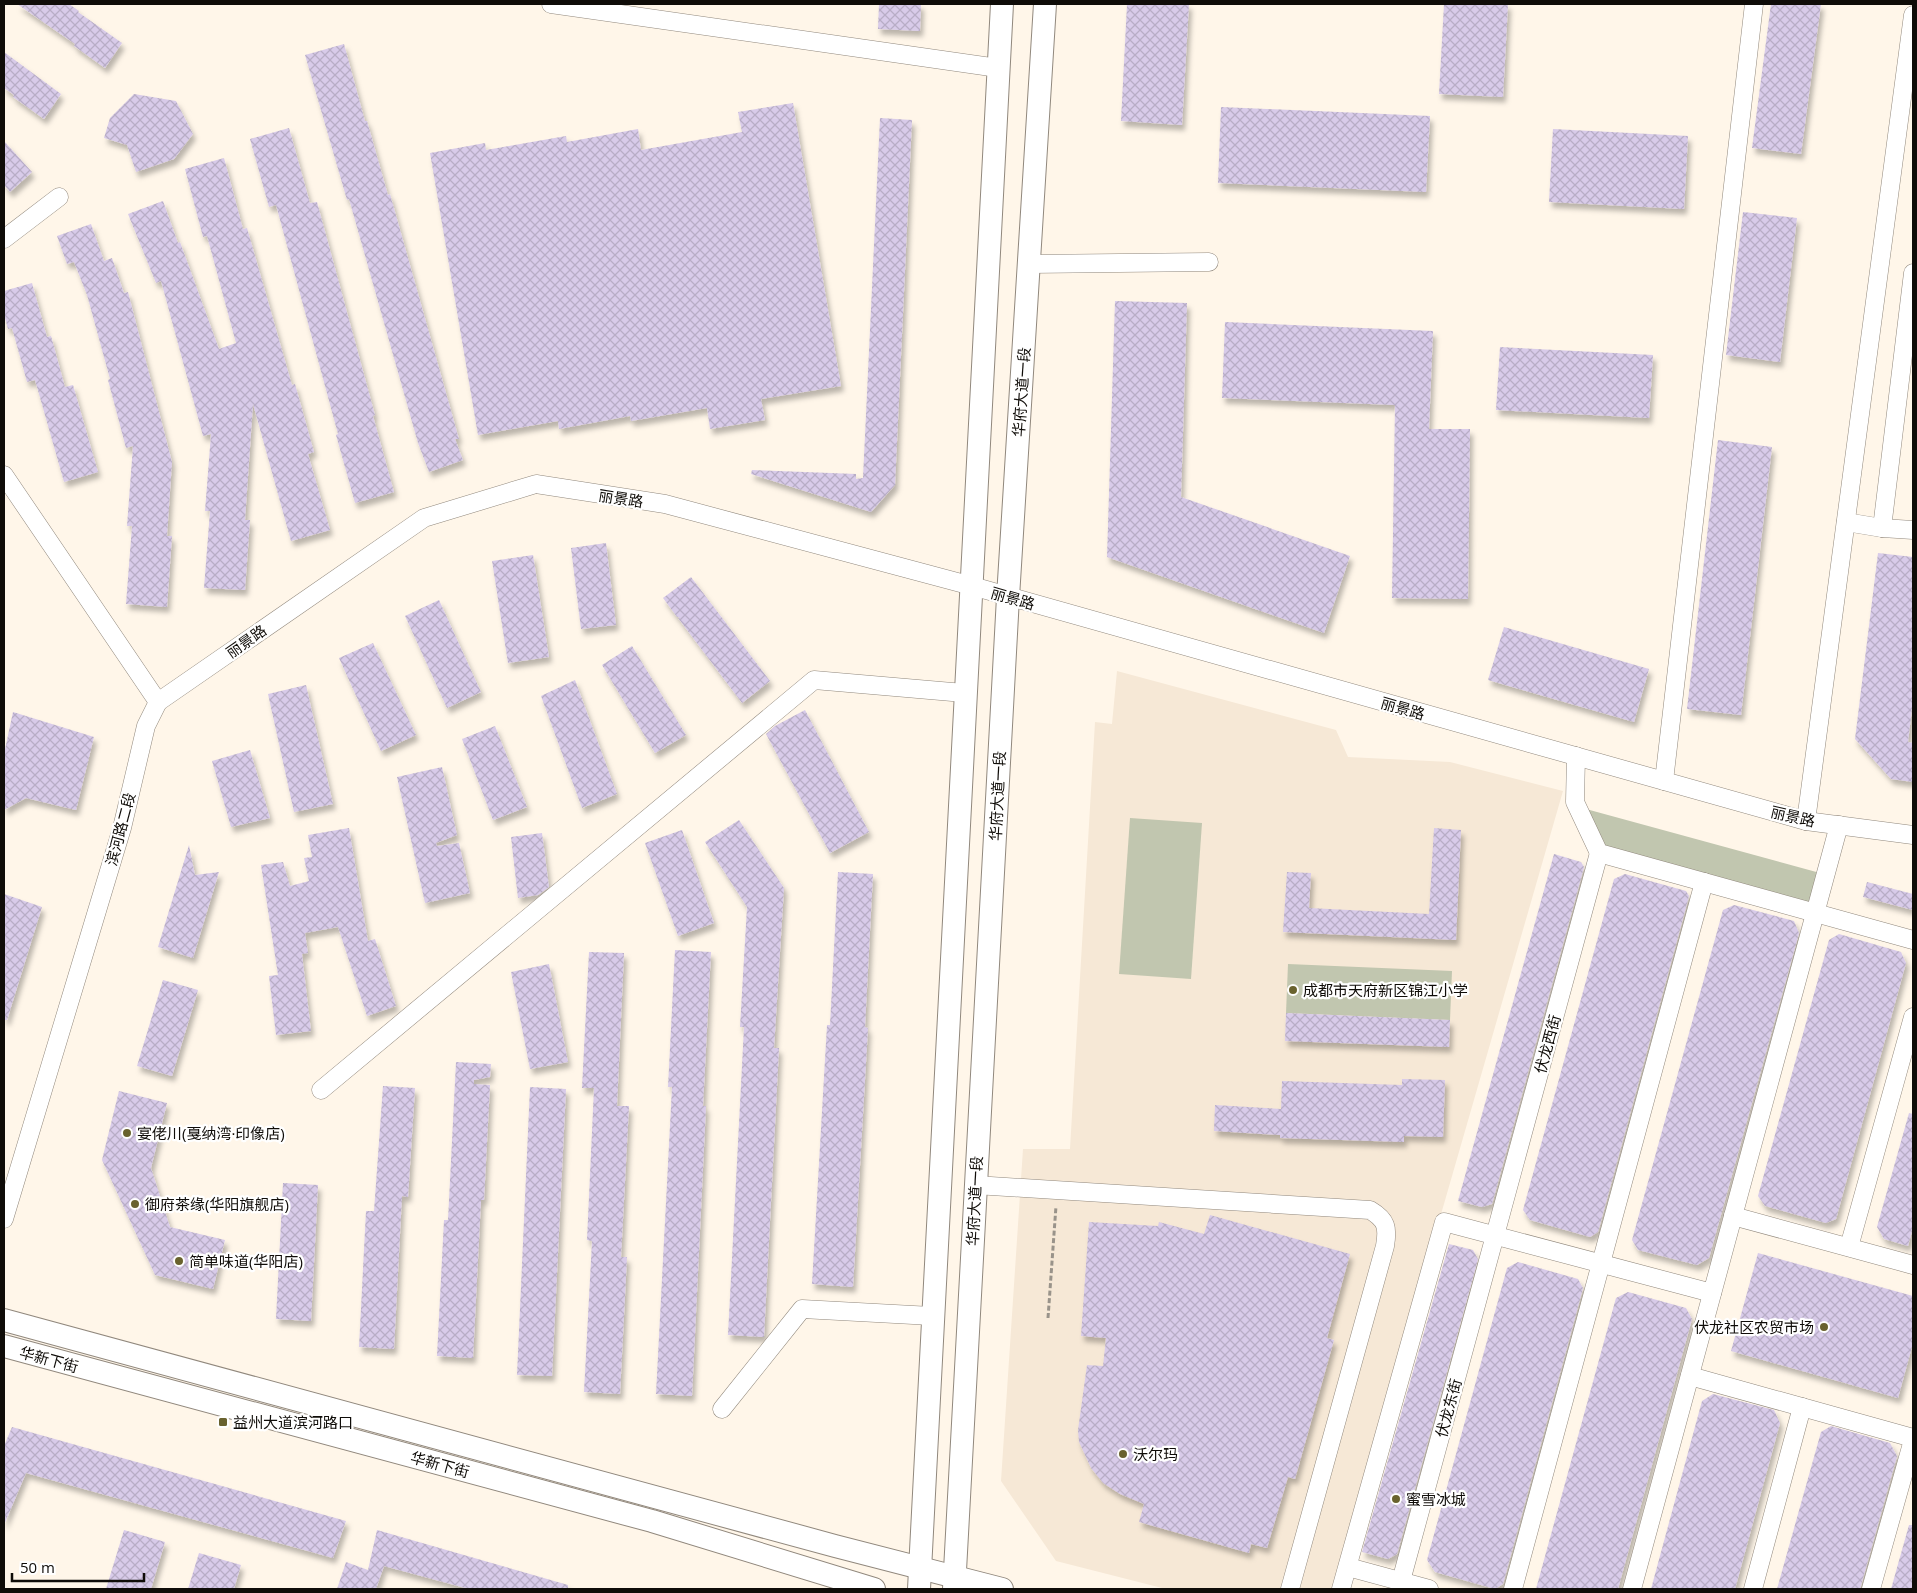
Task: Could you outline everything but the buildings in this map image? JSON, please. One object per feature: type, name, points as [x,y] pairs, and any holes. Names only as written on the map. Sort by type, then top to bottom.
[{"type":"main road","points":[[919,1578],[964,693],[972,586],[974,515],[1002,4]]},
{"type":"main road","name":"华府大道一段","points":[[954,1583],[1008,597],[1045,4]]},
{"type":"main road","points":[[4,1320],[919,1578],[1002,1589]]},
{"type":"main road","name":"华新下街","points":[[4,1346],[652,1521],[874,1589]]},
{"type":"street","points":[[551,4],[998,68]]},
{"type":"street","points":[[1664,781],[1754,4]]},
{"type":"street","points":[[1806,821],[1913,14]]},
{"type":"street","points":[[4,239],[60,197]]},
{"type":"street","points":[[1029,264],[1209,262]]},
{"type":"street","points":[[1882,528],[1913,273]]},
{"type":"street","points":[[4,475],[158,702]]},
{"type":"street","name":"丽景路","points":[[158,702],[424,518],[536,484],[665,504],[972,586],[1806,821],[1913,836]]},
{"type":"street","points":[[1846,522],[1882,528],[1913,530]]},
{"type":"street","points":[[321,1090],[814,680],[964,693]]},
{"type":"street","name":"滨河路二段","points":[[4,1219],[122,828],[146,726],[158,702]]},
{"type":"street","points":[[1576,756],[1575,802],[1599,853],[1913,940]]},
{"type":"street","points":[[1632,1589],[1839,825]]},
{"type":"street","name":"伏龙西街","points":[[1495,1236],[1599,853]]},
{"type":"street","points":[[1513,1589],[1704,882]]},
{"type":"street","points":[[1849,1247],[1913,1017]]},
{"type":"street","points":[[975,1185],[1370,1210],[1380,1216],[1385,1225],[1384,1246],[1290,1589]]},
{"type":"street","points":[[1733,1216],[1913,1265]]},
{"type":"street","points":[[1342,1589],[1444,1222],[1712,1293]]},
{"type":"street","name":"伏龙东街","points":[[1401,1581],[1495,1236]]},
{"type":"street","points":[[722,1409],[802,1309],[932,1316]]},
{"type":"street","points":[[1690,1376],[1913,1439],[1871,1589]]},
{"type":"street","points":[[1753,1589],[1802,1407]]},
{"type":"street","points":[[1348,1567],[1429,1589]]},
{"type":"path","points":[[1048,1318],[1057,1190]]},
{"type":"shaded area","points":[[1117,671],[1336,730],[1348,757],[1450,762],[1563,791],[1333,1589],[1166,1589],[1056,1561],[1001,1481],[1023,1149],[1070,1149],[1095,722],[1112,724]]},
{"type":"green space","points":[[1586,809],[1820,873],[1811,903],[1602,845]]},
{"type":"green space","points":[[1130,818],[1202,823],[1191,979],[1119,974]]},
{"type":"green space","points":[[1288,964],[1452,971],[1450,1020],[1286,1013]]},
{"type":"place","name":"成都市天府新区锦江小学","points":[[1293,990]]},
{"type":"place","name":"宴佬川(戛纳湾·印像店)","points":[[127,1133]]},
{"type":"place","name":"御府茶缘(华阳旗舰店)","points":[[135,1204]]},
{"type":"place","name":"简单味道(华阳店)","points":[[179,1261]]},
{"type":"place","name":"伏龙社区农贸市场","points":[[1824,1327]]},
{"type":"place","name":"益州大道滨河路口","points":[[223,1422]]},
{"type":"place","name":"沃尔玛","points":[[1123,1454]]},
{"type":"place","name":"蜜雪冰城","points":[[1396,1499]]}]
